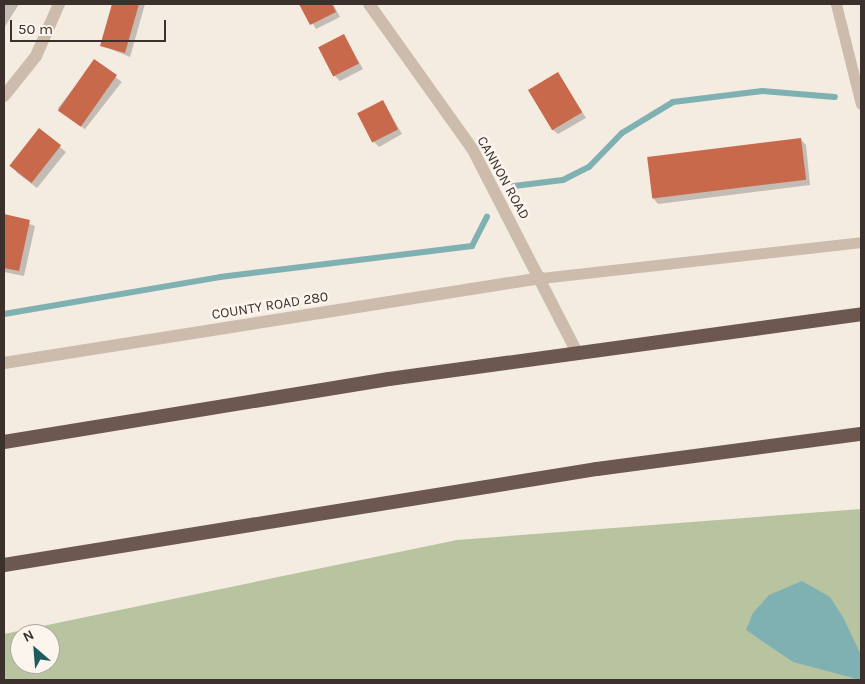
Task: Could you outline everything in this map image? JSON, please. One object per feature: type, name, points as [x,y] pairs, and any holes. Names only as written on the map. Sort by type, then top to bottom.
[{"type":"highway","points":[[4,442],[577,352],[861,314]]},
{"type":"highway","points":[[4,565],[597,469],[861,434]]},
{"type":"street","points":[[4,96],[36,56],[59,4]]},
{"type":"street","name":"CANNON ROAD","points":[[370,4],[473,150],[541,278],[577,352]]},
{"type":"street","name":"COUNTY ROAD 280","points":[[4,363],[541,278]]},
{"type":"lane","points":[[836,4],[861,104]]},
{"type":"lane","points":[[541,278],[861,242]]},
{"type":"green space","points":[[861,509],[861,680],[4,680],[4,634],[10,633],[10,674],[60,674],[60,624],[52,624],[457,540]]},
{"type":"water","points":[[802,581],[830,597],[844,619],[861,655],[861,680],[793,662],[746,630],[753,613],[769,595]]},
{"type":"building","points":[[112,4],[139,4],[125,53],[100,46]]},
{"type":"building","points":[[299,4],[332,4],[336,12],[310,25]]},
{"type":"building","points":[[344,34],[359,63],[333,77],[318,47]]},
{"type":"building","points":[[94,59],[117,75],[81,127],[58,111]]},
{"type":"building","points":[[558,72],[582,112],[552,130],[528,90]]},
{"type":"building","points":[[383,100],[398,129],[372,143],[357,113]]},
{"type":"building","points":[[39,128],[61,145],[32,183],[9,166]]},
{"type":"building","points":[[801,138],[806,180],[652,199],[647,157]]},
{"type":"building","points":[[4,214],[30,220],[19,271],[4,268]]},
{"type":"waterway","points":[[514,186],[563,180],[589,167],[622,133],[673,102],[762,91],[835,97]]},
{"type":"waterway","points":[[4,314],[220,277],[472,246],[487,217]]}]
